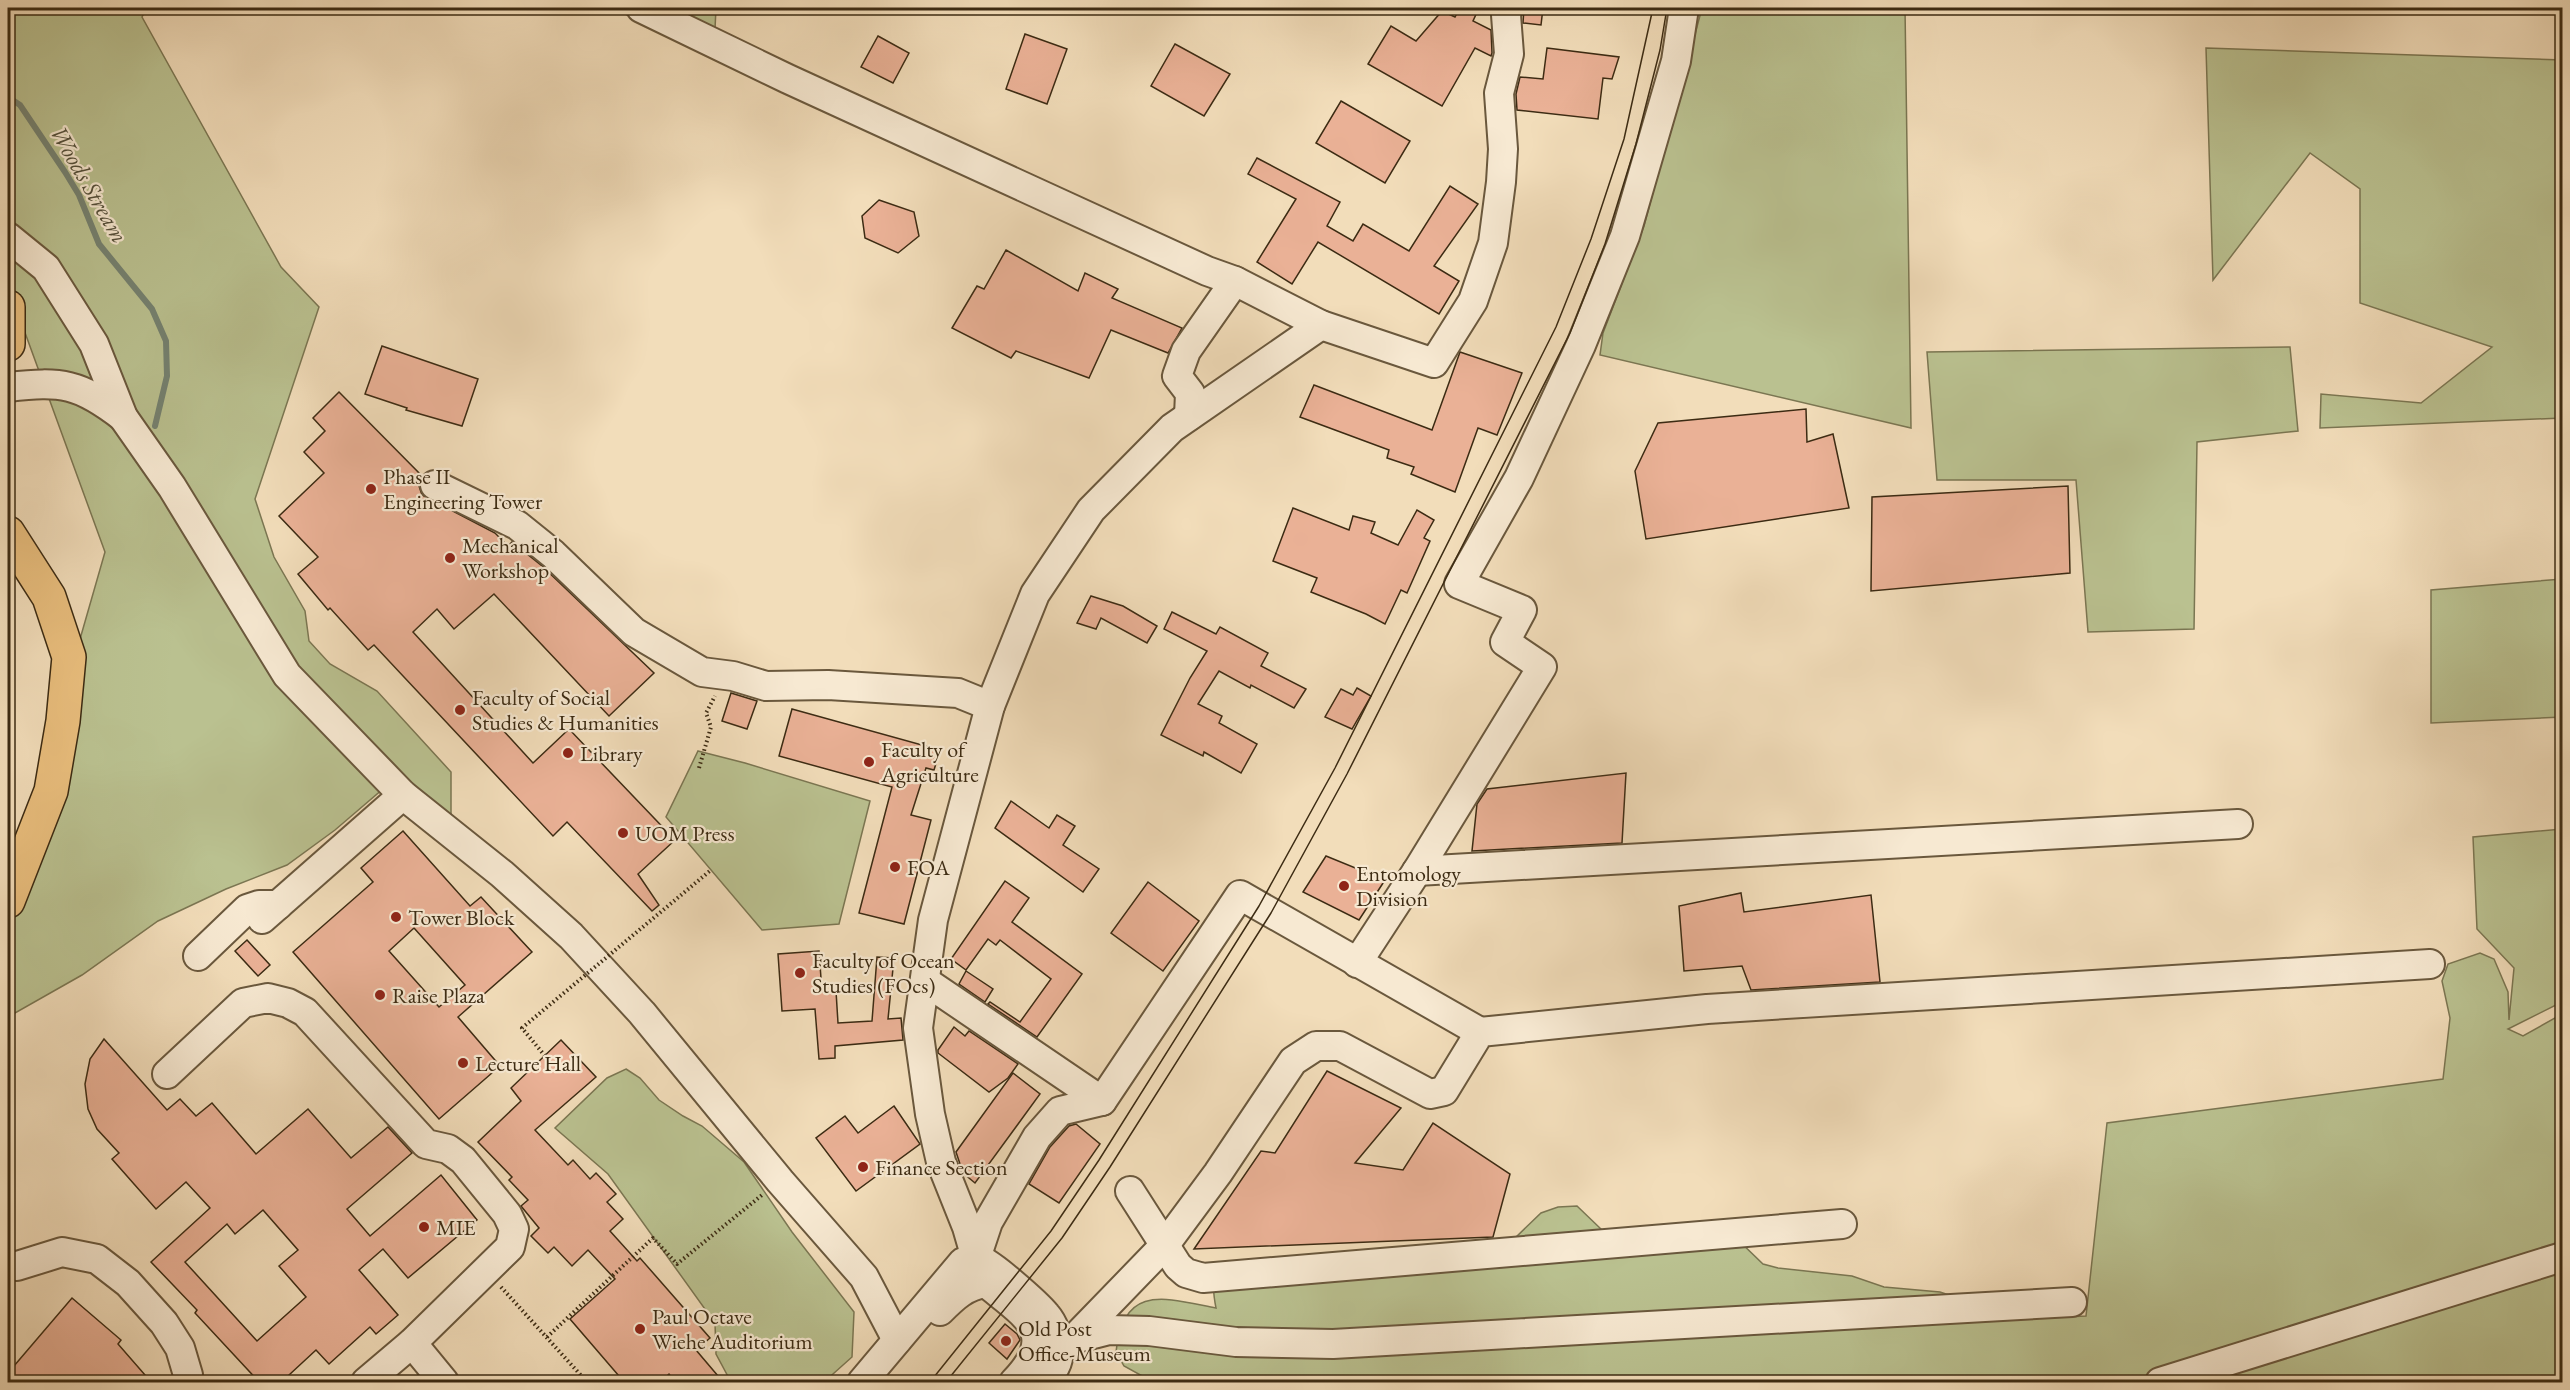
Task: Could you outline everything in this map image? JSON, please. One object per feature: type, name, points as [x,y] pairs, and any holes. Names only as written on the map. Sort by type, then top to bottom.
[{"type":"main road","points":[[8,307],[8,344]]},
{"type":"main road","points":[[8,901],[51,791],[63,721],[69,657],[49,597],[11,537]]},
{"type":"street","points":[[642,8],[788,79],[1207,271],[1235,281],[1321,325],[1434,363],[1473,301],[1493,243],[1503,149],[1498,93],[1509,54],[1506,15],[1508,8]]},
{"type":"street","points":[[1357,963],[1417,871],[1542,667],[1505,642],[1522,610],[1459,584],[1520,478],[1581,345],[1624,236],[1676,61],[1684,8]]},
{"type":"street","points":[[8,237],[46,268],[94,344],[123,417],[172,487],[287,675],[403,795],[502,873],[571,936],[642,1013],[780,1181],[864,1277],[897,1340]]},
{"type":"street","points":[[1189,416],[1190,393],[1177,376],[1186,351],[1235,281]]},
{"type":"street","points":[[976,1258],[967,1227],[941,1162],[930,1114],[918,1028],[933,920],[990,706],[1035,594],[1091,510],[1172,428],[1321,325]]},
{"type":"street","points":[[8,387],[41,383],[73,387],[94,395],[123,417]]},
{"type":"street","points":[[435,485],[517,525],[553,554],[634,632],[702,672],[733,676],[766,686],[828,685],[958,693],[990,706]]},
{"type":"street","points":[[205,949],[262,911],[403,795]]},
{"type":"street","points":[[1417,871],[2238,824]]},
{"type":"street","points":[[976,1258],[988,1222],[1037,1137],[1060,1111],[1102,1101],[1240,895],[1480,1032],[1707,1009],[2430,964]]},
{"type":"street","points":[[925,981],[1102,1101]]},
{"type":"street","points":[[167,1074],[243,1003],[268,998],[288,1003],[305,1012],[426,1144],[448,1149],[463,1160],[507,1214],[514,1229],[510,1247],[412,1343],[366,1383]]},
{"type":"street","points":[[1044,1383],[1058,1365],[1067,1343],[1164,1246],[1218,1173],[1293,1061],[1316,1046],[1340,1046],[1430,1094],[1444,1091],[1480,1032]]},
{"type":"street","points":[[1130,1191],[1164,1246],[1186,1273],[1203,1278],[1842,1224]]},
{"type":"street","points":[[17,1266],[62,1252],[97,1259],[128,1283],[164,1323],[180,1348],[188,1375],[186,1383]]},
{"type":"street","points":[[2160,1383],[2562,1257]]},
{"type":"street","points":[[870,1380],[897,1340],[963,1262],[976,1258],[1011,1283],[1046,1315],[1067,1343]]},
{"type":"street","points":[[870,1380],[959,1293],[972,1285],[986,1283],[1023,1314],[1034,1327],[1037,1337],[1035,1355],[1014,1383]]},
{"type":"street","points":[[870,1380],[879,1344],[877,1300]]},
{"type":"street","points":[[1067,1343],[1109,1330],[1149,1331],[1236,1342],[1333,1344],[2072,1302]]},
{"type":"street","points":[[412,1343],[444,1383]]},
{"type":"path","points":[[699,768],[711,727],[706,713],[719,688],[733,676]]},
{"type":"path","points":[[545,1056],[522,1028],[711,870]]},
{"type":"path","points":[[547,1337],[653,1238],[677,1264],[780,1181]]},
{"type":"path","points":[[485,1271],[587,1383]]},
{"type":"green space","points":[[8,8],[147,8],[142,17],[281,267],[319,307],[255,499],[274,557],[305,611],[309,641],[330,664],[377,691],[451,772],[451,816],[390,783],[335,830],[287,865],[226,889],[158,921],[82,975],[8,1017],[8,968],[14,904],[72,667],[105,552],[8,286]]},
{"type":"green space","points":[[612,8],[716,8],[715,29],[647,24]]},
{"type":"green space","points":[[1702,8],[1905,8],[1911,428],[1600,355],[1603,333],[1644,226]]},
{"type":"green space","points":[[2206,48],[2562,60],[2562,418],[2320,428],[2321,394],[2421,403],[2492,347],[2360,303],[2360,189],[2310,153],[2213,280]]},
{"type":"green space","points":[[2290,347],[2298,431],[2197,442],[2194,629],[2088,632],[2076,480],[1937,480],[1927,352]]},
{"type":"green space","points":[[2562,579],[2562,717],[2431,723],[2431,590]]},
{"type":"green space","points":[[698,751],[870,801],[839,924],[762,930],[666,817]]},
{"type":"green space","points":[[2562,829],[2562,1002],[2508,1029],[2523,1036],[2562,1014],[2562,1382],[1153,1382],[1124,1366],[1116,1352],[1120,1330],[1127,1315],[1137,1305],[1150,1300],[1164,1299],[1216,1308],[1214,1283],[1224,1262],[1295,1267],[1485,1250],[1516,1237],[1541,1213],[1558,1207],[1577,1206],[1602,1230],[1658,1227],[1736,1238],[1763,1264],[1778,1268],[1852,1276],[1884,1287],[1940,1292],[2010,1319],[2086,1316],[2107,1123],[2443,1079],[2450,1018],[2442,981],[2448,964],[2480,953],[2494,959],[2508,992],[2509,1020],[2514,968],[2477,929],[2473,837]]},
{"type":"green space","points":[[626,1069],[640,1078],[659,1100],[702,1126],[744,1162],[792,1232],[854,1312],[852,1357],[824,1382],[731,1382],[716,1354],[715,1323],[608,1174],[555,1128],[607,1078]]},
{"type":"building","points":[[1460,8],[1479,8],[1473,21],[1491,30],[1492,53],[1491,56],[1475,48],[1442,106],[1368,64],[1391,26],[1416,41],[1442,11],[1455,17]]},
{"type":"building","points":[[1524,8],[1543,8],[1541,25],[1523,23]]},
{"type":"building","points":[[1025,34],[1067,49],[1047,104],[1006,89]]},
{"type":"building","points":[[878,36],[909,53],[893,83],[861,67]]},
{"type":"building","points":[[1175,44],[1230,74],[1204,116],[1151,86]]},
{"type":"building","points":[[1547,48],[1619,57],[1612,79],[1603,78],[1598,119],[1517,110],[1516,94],[1520,77],[1543,79]]},
{"type":"building","points":[[1341,101],[1410,141],[1385,183],[1316,143]]},
{"type":"building","points":[[1257,158],[1340,202],[1327,226],[1353,241],[1363,224],[1409,251],[1450,186],[1478,204],[1434,266],[1459,281],[1439,314],[1318,242],[1292,284],[1257,262],[1296,199],[1248,174]]},
{"type":"building","points":[[879,200],[914,212],[919,236],[898,253],[865,238],[862,216]]},
{"type":"building","points":[[1006,250],[1078,291],[1085,273],[1118,289],[1112,298],[1182,328],[1168,353],[1111,330],[1089,378],[1016,351],[1011,358],[952,328],[977,286],[984,289]]},
{"type":"building","points":[[382,346],[478,379],[462,426],[406,410],[407,408],[365,394]]},
{"type":"building","points":[[1460,352],[1522,373],[1497,435],[1478,428],[1455,492],[1411,474],[1414,467],[1387,458],[1389,450],[1300,417],[1314,385],[1432,430]]},
{"type":"building","points":[[339,392],[422,476],[419,486],[422,495],[495,533],[508,546],[512,542],[542,566],[654,673],[609,716],[494,594],[454,629],[437,609],[413,632],[533,763],[569,729],[675,840],[638,874],[659,905],[652,911],[567,822],[553,836],[374,645],[368,650],[330,608],[328,610],[298,574],[318,557],[279,516],[324,473],[304,452],[325,431],[313,418]]},
{"type":"building","points":[[1806,409],[1807,442],[1833,434],[1849,508],[1646,539],[1635,471],[1658,423]]},
{"type":"building","points":[[2068,486],[2070,573],[1871,591],[1872,497]]},
{"type":"building","points":[[1293,508],[1349,530],[1353,516],[1375,522],[1371,533],[1398,545],[1417,510],[1434,520],[1424,538],[1430,541],[1407,593],[1401,590],[1385,624],[1311,592],[1317,578],[1273,561]]},
{"type":"building","points":[[1091,596],[1123,606],[1157,626],[1147,643],[1101,618],[1096,629],[1077,623]]},
{"type":"building","points":[[1172,612],[1216,634],[1220,627],[1268,653],[1261,666],[1306,689],[1294,708],[1219,671],[1198,704],[1222,716],[1219,723],[1257,744],[1241,773],[1204,752],[1203,756],[1161,735],[1190,678],[1207,651],[1164,629]]},
{"type":"building","points":[[1357,688],[1371,696],[1352,729],[1325,717],[1341,689],[1353,695]]},
{"type":"building","points":[[731,693],[757,701],[747,729],[722,721]]},
{"type":"building","points":[[792,709],[940,750],[934,770],[926,768],[911,815],[931,820],[904,924],[859,913],[892,787],[779,756]]},
{"type":"building","points":[[1626,773],[1622,843],[1472,851],[1477,804],[1487,789]]},
{"type":"building","points":[[1011,801],[1049,828],[1057,815],[1075,826],[1063,845],[1099,869],[1083,892],[995,828]]},
{"type":"building","points":[[403,831],[470,906],[481,897],[532,952],[458,1017],[500,1066],[439,1119],[293,952],[373,882],[361,868]],"holes":[[[414,928],[465,985],[439,1007],[389,951]]]},
{"type":"building","name":"Entomology Division","points":[[1326,856],[1385,880],[1359,920],[1303,892]]},
{"type":"building","points":[[1005,881],[1029,898],[1012,922],[1082,974],[1037,1037],[988,1004],[990,1002],[1020,1022],[1051,979],[1000,940],[996,945],[988,939],[966,970],[951,959]]},
{"type":"building","points":[[1148,882],[1199,921],[1163,971],[1111,933]]},
{"type":"building","points":[[1741,893],[1744,912],[1871,895],[1880,982],[1751,990],[1742,966],[1684,971],[1679,906]]},
{"type":"building","points":[[247,940],[270,965],[258,976],[235,951]]},
{"type":"building","points":[[819,951],[822,992],[836,991],[838,1023],[872,1021],[877,957],[894,958],[888,1019],[901,1018],[903,1040],[835,1046],[835,1058],[819,1059],[815,1009],[782,1011],[778,954]]},
{"type":"building","points":[[966,971],[993,989],[985,1002],[959,984]]},
{"type":"building","points":[[954,1027],[965,1036],[969,1031],[1018,1064],[1008,1078],[989,1092],[938,1053]]},
{"type":"building","points":[[104,1039],[167,1110],[180,1099],[196,1116],[212,1103],[256,1154],[308,1109],[351,1158],[388,1127],[412,1153],[347,1209],[370,1236],[441,1175],[477,1220],[408,1278],[383,1249],[359,1270],[398,1315],[376,1334],[370,1327],[329,1364],[316,1350],[289,1375],[296,1383],[260,1383],[195,1313],[197,1310],[151,1262],[210,1208],[186,1182],[156,1209],[112,1159],[119,1153],[97,1129],[88,1109],[85,1084],[90,1059]],"holes":[[[263,1210],[298,1250],[279,1266],[306,1297],[257,1341],[185,1262],[227,1224],[235,1234]]]},
{"type":"building","points":[[561,1040],[596,1077],[535,1130],[568,1165],[573,1160],[590,1179],[596,1173],[616,1194],[607,1202],[623,1219],[610,1231],[637,1261],[640,1258],[710,1338],[696,1350],[724,1383],[676,1383],[669,1374],[659,1383],[625,1383],[570,1319],[615,1279],[588,1250],[572,1266],[554,1247],[548,1253],[531,1236],[539,1228],[521,1206],[528,1200],[509,1180],[512,1177],[478,1142],[521,1101],[511,1088]]},
{"type":"building","points":[[1327,1071],[1401,1108],[1355,1163],[1403,1170],[1433,1123],[1510,1174],[1493,1237],[1194,1249],[1261,1151],[1275,1153]]},
{"type":"building","points":[[1013,1073],[1040,1094],[975,1183],[963,1173],[956,1152]]},
{"type":"building","name":"Finance Section","points":[[894,1106],[920,1144],[856,1191],[816,1138],[845,1116],[858,1133]]},
{"type":"building","points":[[1076,1124],[1100,1144],[1059,1203],[1029,1184],[1050,1147],[1069,1126]]},
{"type":"building","points":[[72,1298],[121,1340],[118,1344],[152,1383],[18,1383],[8,1373]]},
{"type":"building","name":"Old Post Office-Museum","points":[[1005,1324],[1017,1334],[1020,1340],[1007,1359],[989,1343]]},
{"type":"waterway","name":"Woods Stream","points":[[8,97],[20,105],[65,172],[79,195],[99,244],[152,309],[166,341],[167,376],[155,426]]},
{"type":"tram line","points":[[930,1382],[1051,1231],[1099,1160],[1259,906],[1335,768],[1556,327],[1591,239],[1624,139],[1653,8]]},
{"type":"tram line","points":[[946,1382],[1062,1238],[1110,1167],[1271,913],[1347,774],[1570,333],[1605,244],[1636,144],[1660,50],[1667,8]]},
{"type":"place","name":"Phase II Engineering Tower","points":[[371,489]]},
{"type":"place","name":"Mechanical Workshop","points":[[450,558]]},
{"type":"place","name":"Faculty of Social Studies & Humanities","points":[[460,710]]},
{"type":"place","name":"Library","points":[[568,753]]},
{"type":"place","name":"Faculty of Agriculture","points":[[869,762]]},
{"type":"place","name":"UOM Press","points":[[623,833]]},
{"type":"place","name":"FOA","points":[[895,867]]},
{"type":"place","name":"Entomology Division","points":[[1344,886]]},
{"type":"place","name":"Tower Block","points":[[396,917]]},
{"type":"place","name":"Faculty of Ocean Studies (FOcs)","points":[[800,973]]},
{"type":"place","name":"Raise Plaza","points":[[380,995]]},
{"type":"place","name":"Lecture Hall","points":[[463,1063]]},
{"type":"place","name":"Finance Section","points":[[863,1167]]},
{"type":"place","name":"MIE","points":[[424,1227]]},
{"type":"place","name":"Paul Octave Wiehe Auditorium","points":[[640,1329]]},
{"type":"place","name":"Old Post Office-Museum","points":[[1006,1341]]}]
